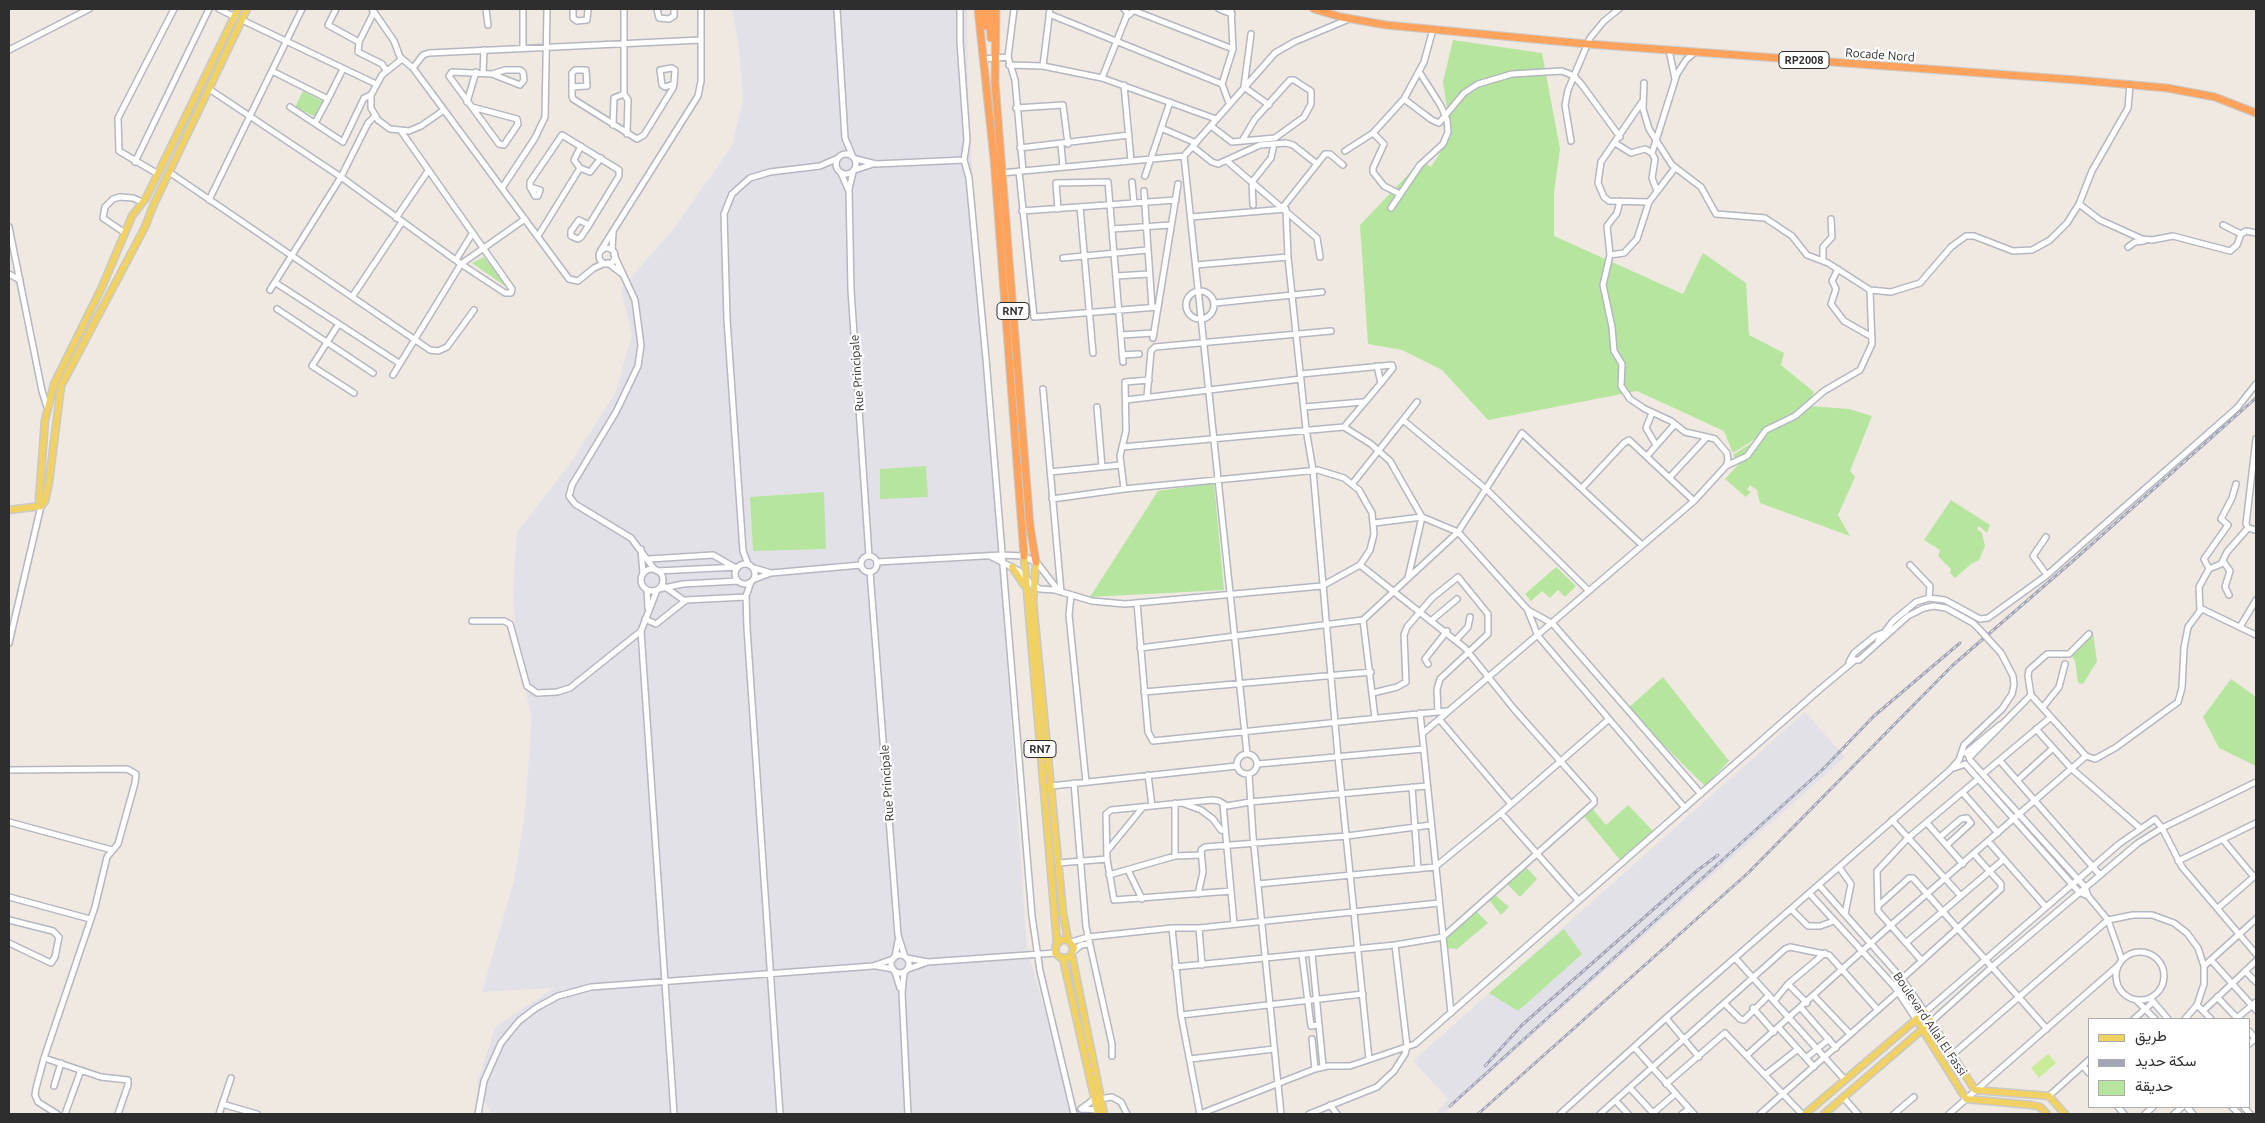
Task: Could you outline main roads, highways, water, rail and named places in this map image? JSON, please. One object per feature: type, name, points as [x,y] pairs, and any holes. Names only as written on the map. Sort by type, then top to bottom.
[{"type":"highway","points":[[978,9],[984,59]]},
{"type":"highway","name":"RN7","points":[[984,9],[984,59],[999,173],[1030,516],[1036,562]]},
{"type":"highway","name":"RN7","points":[[989,9],[994,58],[999,173],[1024,556]]},
{"type":"highway","points":[[994,58],[996,9]]},
{"type":"highway","name":"Rocade Nord","points":[[1314,9],[1349,19],[1586,44],[2130,84],[2205,94],[2256,113]]},
{"type":"highway","name":"Rocade Nord","points":[[1326,9],[1349,19]]},
{"type":"main road","points":[[41,506],[39,500],[47,407],[60,369],[102,287],[125,233],[158,174],[238,9]]},
{"type":"main road","points":[[9,510],[41,506],[45,501],[61,386],[151,213],[247,9]]},
{"type":"main road","points":[[140,204],[148,207],[151,213]]},
{"type":"main road","points":[[118,249],[126,254],[130,254]]},
{"type":"main road","name":"RN7","points":[[1024,556],[1024,576],[1057,943],[1055,953],[1063,959],[1101,1112]]},
{"type":"main road","name":"RN7","points":[[1036,562],[1033,598],[1058,863],[1069,941],[1073,953],[1098,1099]]},
{"type":"main road","points":[[1012,567],[1026,590]]},
{"type":"main road","points":[[1057,943],[1069,941]]},
{"type":"main road","points":[[1063,959],[1073,953]]},
{"type":"main road","name":"Boulevard Allal El Fassi","points":[[2047,1114],[2040,1107],[2032,1105],[1966,1099],[1916,1019],[1925,1012],[1976,1090],[2049,1096],[2065,1114]]},
{"type":"main road","points":[[1804,1114],[1916,1019]]},
{"type":"main road","points":[[1824,1114],[1931,1022]]},
{"type":"railway","points":[[1478,1114],[1748,873],[1953,665],[2256,398]]},
{"type":"railway","points":[[1450,1106],[1823,769],[1874,716],[1960,643]]},
{"type":"railway","points":[[1485,1066],[1522,1025],[1698,870],[1718,855]]}]
